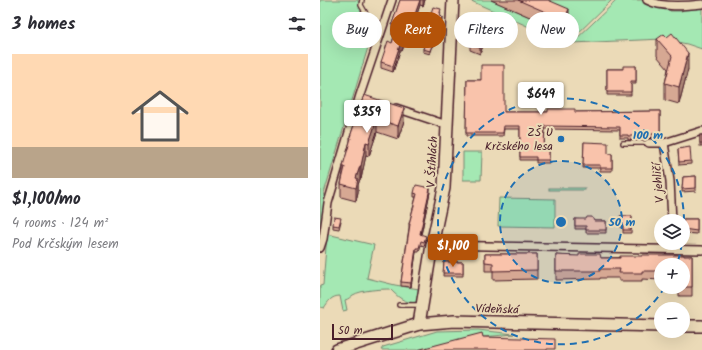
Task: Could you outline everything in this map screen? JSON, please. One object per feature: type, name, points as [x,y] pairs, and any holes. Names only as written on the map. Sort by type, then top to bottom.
[{"type":"main road","name":"V Štíhlách","points":[[419,324],[432,245],[444,188],[453,0]]},
{"type":"main road","name":"Vídeňská","points":[[337,350],[419,324],[454,321],[654,326]]},
{"type":"main road","points":[[690,326],[702,326]]},
{"type":"street","points":[[382,31],[392,0]]},
{"type":"street","points":[[647,0],[664,5],[702,4]]},
{"type":"street","points":[[320,248],[323,239],[328,203],[363,96],[377,48]]},
{"type":"street","points":[[388,105],[446,126]]},
{"type":"street","points":[[649,143],[664,143],[702,131]]},
{"type":"street","name":"V jehličí","points":[[664,143],[670,181],[672,214]]},
{"type":"street","points":[[432,245],[654,246]]},
{"type":"street","points":[[690,248],[702,250]]},
{"type":"lane","points":[[362,0],[361,6],[365,12]]},
{"type":"lane","points":[[623,143],[649,143]]},
{"type":"lane","points":[[398,304],[422,305]]},
{"type":"green space","points":[[320,0],[358,0],[362,12],[332,12],[332,48],[368,48],[324,193],[328,203],[320,239]]},
{"type":"green space","points":[[469,0],[491,0],[526,15],[526,25],[518,22],[518,12],[496,12]]},
{"type":"green space","points":[[522,0],[612,0],[579,32],[579,12],[549,12]]},
{"type":"green space","points":[[617,0],[642,0],[651,5],[669,8],[670,11],[682,11],[683,9],[702,7],[702,49],[663,39],[579,43],[579,36]]},
{"type":"green space","points":[[463,152],[482,152],[481,180],[463,180]]},
{"type":"green space","points":[[549,188],[585,188],[585,190],[549,190]]},
{"type":"green space","points":[[499,198],[555,199],[555,227],[498,226]]},
{"type":"green space","points":[[327,234],[374,245],[367,278],[419,289],[417,302],[405,301],[390,289],[382,289],[366,291],[353,295],[345,300],[347,310],[343,311],[340,296],[332,298],[324,308],[320,307],[320,286],[323,285]]},
{"type":"green space","points":[[478,330],[514,334],[473,338],[421,350],[381,350],[383,347],[437,331]]},
{"type":"building","points":[[400,0],[420,0],[416,12],[396,12]]},
{"type":"building","points":[[518,0],[548,0],[569,9],[568,12],[546,12]]},
{"type":"building","points":[[433,7],[441,9],[440,12],[431,12]]},
{"type":"building","points":[[672,33],[688,53],[679,87],[665,83],[672,56],[657,39],[664,34],[667,37]]},
{"type":"building","points":[[388,41],[390,42],[390,48],[399,48],[393,66],[381,62]]},
{"type":"building","points":[[423,48],[431,48],[430,51]]},
{"type":"building","points":[[481,65],[504,65],[504,112],[548,112],[548,109],[575,109],[575,112],[660,111],[660,134],[628,136],[620,135],[620,127],[545,126],[544,145],[549,146],[549,160],[536,160],[536,157],[520,157],[520,126],[504,126],[503,133],[466,133],[467,80],[481,80]]},
{"type":"building","points":[[623,66],[636,66],[636,81],[631,81],[631,92],[607,92],[607,69],[623,69]]},
{"type":"building","points":[[364,95],[404,108],[398,126],[377,119],[369,143],[366,142],[361,166],[356,178],[358,179],[356,188],[341,184],[345,167],[343,167],[351,138],[350,137]]},
{"type":"building","points":[[700,135],[702,135],[702,143],[700,143]]},
{"type":"building","points":[[584,142],[608,143],[608,154],[612,154],[612,168],[600,168],[600,165],[583,165]]},
{"type":"building","points":[[690,147],[691,161],[679,162],[678,149]]},
{"type":"building","points":[[696,176],[696,188],[682,189],[683,177]]},
{"type":"building","points":[[416,185],[430,188],[420,234],[426,236],[424,242],[421,241],[419,248],[416,248],[411,283],[401,282],[409,224],[417,194],[414,193]]},
{"type":"building","points":[[620,216],[632,216],[631,230],[623,230],[623,224],[620,224]]},
{"type":"building","points":[[334,217],[341,218],[339,226],[333,225]]},
{"type":"building","points":[[587,217],[592,217],[594,221],[606,221],[606,230],[586,230],[586,226],[575,226],[575,219],[586,219]]},
{"type":"building","points":[[690,219],[697,219],[697,231],[690,230]]},
{"type":"building","points":[[485,254],[537,254],[537,270],[493,271],[493,263],[485,262]]},
{"type":"building","points":[[579,254],[600,254],[601,258],[620,258],[620,256],[642,255],[692,256],[692,287],[690,287],[690,258],[654,258],[654,271],[642,271],[642,273],[619,273],[620,269],[600,269],[600,271],[556,271],[556,255],[579,256]]},
{"type":"building","points":[[444,262],[463,262],[463,273],[443,273]]},
{"type":"building","points":[[482,333],[483,337],[555,339],[555,349],[417,350]]},
{"type":"place","name":"ZŠ U Krčského lesa","points":[[561,139]]}]
